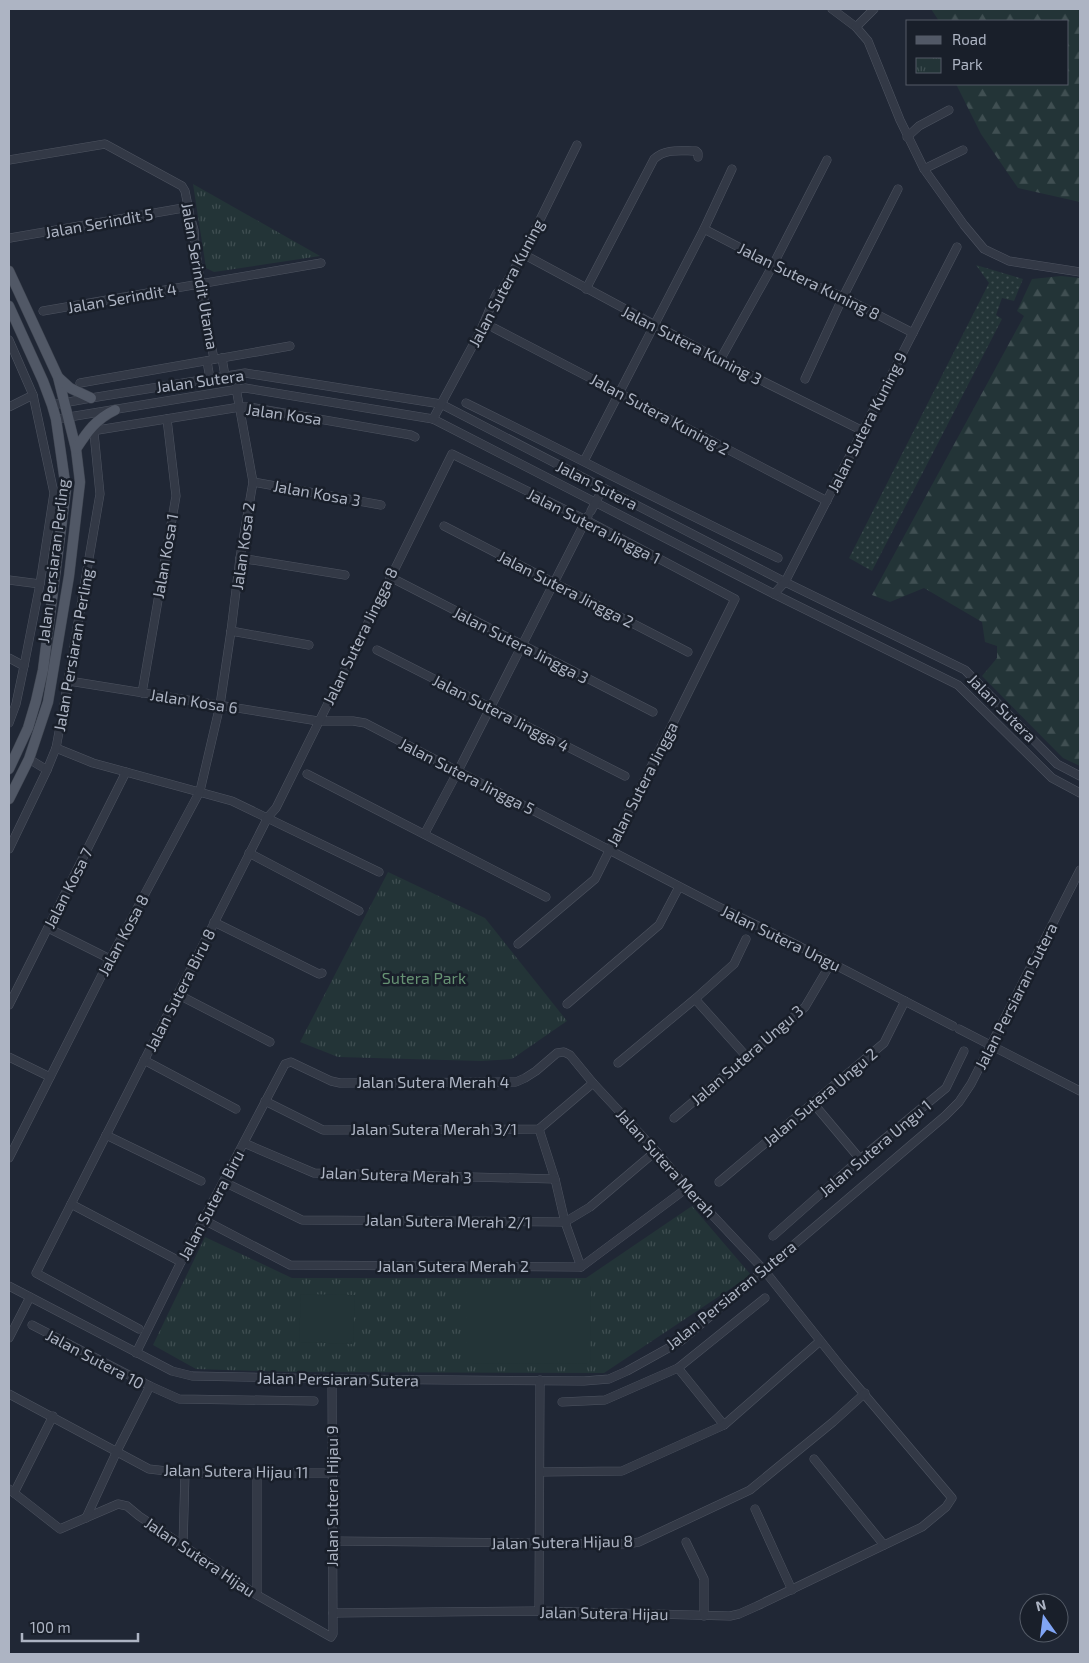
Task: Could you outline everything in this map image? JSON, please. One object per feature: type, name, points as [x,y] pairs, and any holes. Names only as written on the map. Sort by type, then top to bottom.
[{"type":"main road","name":"Jalan Persiaran Perling","points":[[9,271],[58,377],[76,449],[80,482],[69,576],[48,702],[29,760],[9,799]]},
{"type":"main road","name":"Jalan Persiaran Perling","points":[[9,306],[52,405],[56,419],[66,489],[43,670],[28,728],[9,769]]},
{"type":"main road","points":[[58,377],[70,388],[91,398]]},
{"type":"main road","points":[[76,449],[93,424],[115,410]]},
{"type":"street","points":[[832,9],[856,27],[868,41],[907,137],[924,169],[960,220],[984,249],[1008,261],[1080,272]]},
{"type":"street","points":[[856,27],[874,9]]},
{"type":"street","points":[[907,137],[919,126],[948,110]]},
{"type":"street","name":"Jalan Serindit Utama","points":[[9,160],[101,143],[182,186],[185,191],[194,230],[214,360]]},
{"type":"street","name":"Jalan Sutera Kuning","points":[[433,419],[479,334],[497,293],[502,290],[523,254],[577,145]]},
{"type":"street","points":[[924,169],[963,150]]},
{"type":"street","points":[[586,289],[654,159],[668,151],[696,151],[698,157]]},
{"type":"street","points":[[720,360],[773,265],[826,160]]},
{"type":"street","points":[[584,461],[704,229],[732,169]]},
{"type":"street","points":[[804,379],[898,189]]},
{"type":"street","name":"Jalan Serindit 5","points":[[10,238],[189,207]]},
{"type":"street","name":"Jalan Sutera Kuning 8","points":[[704,229],[808,283],[843,297],[913,333]]},
{"type":"street","name":"Jalan Sutera Kuning 9","points":[[774,594],[786,582],[957,247]]},
{"type":"street","name":"Jalan Sutera Kuning 3","points":[[523,254],[720,360],[862,431]]},
{"type":"street","name":"Jalan Serindit 4","points":[[43,311],[321,263]]},
{"type":"street","name":"Jalan Sutera Kuning 2","points":[[494,328],[827,501]]},
{"type":"street","points":[[9,340],[33,395],[54,493],[40,584],[24,666],[16,704],[9,723]]},
{"type":"street","points":[[80,383],[290,346]]},
{"type":"street","points":[[214,360],[225,376]]},
{"type":"street","points":[[210,379],[214,360]]},
{"type":"street","name":"Jalan Sutera","points":[[52,405],[245,373],[441,404],[786,582],[965,670],[1057,764],[1080,776]]},
{"type":"street","name":"Jalan Sutera","points":[[56,419],[236,388],[433,419],[774,594],[958,685],[1052,778],[1080,793]]},
{"type":"street","name":"Jalan Kosa 2","points":[[220,705],[240,558],[253,482],[236,388]]},
{"type":"street","points":[[9,406],[33,395]]},
{"type":"street","points":[[466,403],[688,515],[778,558]]},
{"type":"street","name":"Jalan Kosa","points":[[94,432],[240,407],[268,410],[415,437]]},
{"type":"street","name":"Jalan Kosa 1","points":[[142,693],[176,496],[167,419]]},
{"type":"street","name":"Jalan Persiaran Perling 1","points":[[9,848],[56,748],[100,494],[94,432]]},
{"type":"street","name":"Jalan Sutera Jingga 1","points":[[452,454],[588,516],[735,599]]},
{"type":"street","name":"Jalan Sutera Jingga 8","points":[[268,817],[276,808],[452,454]]},
{"type":"street","name":"Jalan Kosa 3","points":[[253,482],[381,505]]},
{"type":"street","points":[[425,833],[602,488]]},
{"type":"street","name":"Jalan Sutera Jingga 2","points":[[444,526],[688,652]]},
{"type":"street","points":[[240,558],[345,574]]},
{"type":"street","name":"Jalan Sutera Jingga 3","points":[[390,577],[653,712]]},
{"type":"street","points":[[9,580],[40,584]]},
{"type":"street","name":"Jalan Sutera Jingga","points":[[518,944],[595,879],[735,599]]},
{"type":"street","points":[[231,631],[309,645]]},
{"type":"street","name":"Jalan Sutera Jingga 4","points":[[377,650],[625,776]]},
{"type":"street","points":[[9,658],[24,666]]},
{"type":"street","name":"Jalan Kosa 6","points":[[69,681],[318,721]]},
{"type":"street","name":"Jalan Kosa 8","points":[[9,1158],[110,958],[200,792],[220,705]]},
{"type":"street","name":"Jalan Sutera Jingga 5","points":[[318,721],[365,723],[610,850]]},
{"type":"street","points":[[56,748],[93,763],[232,801],[379,872]]},
{"type":"street","points":[[29,760],[47,770]]},
{"type":"street","name":"Jalan Kosa 7","points":[[9,1005],[126,772]]},
{"type":"street","points":[[308,774],[546,897]]},
{"type":"street","name":"Jalan Sutera Biru 8","points":[[139,1328],[36,1273],[268,817]]},
{"type":"street","name":"Jalan Sutera Ungu","points":[[610,850],[1080,1091]]},
{"type":"street","points":[[249,853],[359,911]]},
{"type":"street","name":"Jalan Persiaran Sutera","points":[[9,1286],[172,1371],[192,1376],[584,1381],[609,1379],[680,1341],[945,1116],[959,1102],[971,1084],[1080,870]]},
{"type":"street","points":[[567,1004],[659,925],[679,887]]},
{"type":"street","points":[[214,922],[319,974],[322,973]]},
{"type":"street","points":[[48,928],[110,958]]},
{"type":"street","points":[[618,1063],[695,1000],[734,964],[746,939]]},
{"type":"street","name":"Jalan Sutera Ungu 3","points":[[674,1118],[805,1007],[830,963]]},
{"type":"street","points":[[178,994],[270,1042]]},
{"type":"street","points":[[695,1000],[746,1056]]},
{"type":"street","name":"Jalan Sutera Ungu 2","points":[[719,1182],[884,1043],[905,1001]]},
{"type":"street","name":"Jalan Sutera Ungu 1","points":[[773,1236],[860,1159],[946,1088],[964,1051]]},
{"type":"street","name":"Jalan Sutera Merah 4","points":[[291,1062],[331,1081],[340,1083],[516,1082],[536,1071],[557,1053],[564,1052],[570,1055]]},
{"type":"street","name":"Jalan Sutera Merah","points":[[570,1055],[594,1084],[656,1150],[687,1188],[764,1270]]},
{"type":"street","points":[[9,1057],[50,1077]]},
{"type":"street","points":[[144,1060],[236,1108]]},
{"type":"street","name":"Jalan Sutera Biru","points":[[136,1352],[283,1067],[291,1062]]},
{"type":"street","name":"Jalan Sutera Merah 3/1","points":[[265,1101],[324,1130],[538,1129],[594,1084]]},
{"type":"street","points":[[813,1103],[860,1159]]},
{"type":"street","points":[[538,1129],[555,1178],[565,1222],[581,1267],[687,1188]]},
{"type":"street","points":[[106,1135],[200,1181]]},
{"type":"street","name":"Jalan Sutera Merah 3","points":[[244,1142],[314,1173],[555,1178]]},
{"type":"street","points":[[565,1222],[590,1207],[656,1150]]},
{"type":"street","name":"Jalan Sutera Merah 2/1","points":[[224,1182],[302,1220],[565,1222]]},
{"type":"street","points":[[71,1204],[181,1262]]},
{"type":"street","name":"Jalan Sutera Merah 2","points":[[204,1220],[290,1266],[581,1267]]},
{"type":"street","name":"Jalan Sutera Hijau","points":[[11,1491],[60,1528],[118,1504],[124,1504],[257,1595],[331,1637],[333,1634],[332,1613],[539,1611],[704,1616],[739,1614],[922,1527],[946,1507],[952,1498],[820,1341],[764,1270]]},
{"type":"street","points":[[9,1338],[30,1297]]},
{"type":"street","points":[[562,1402],[605,1400],[678,1368],[765,1298]]},
{"type":"street","name":"Jalan Sutera 10","points":[[32,1325],[150,1386],[86,1518]]},
{"type":"street","points":[[540,1472],[622,1471],[724,1425],[820,1341]]},
{"type":"street","points":[[678,1368],[724,1425]]},
{"type":"street","name":"Jalan Sutera Hijau 9","points":[[332,1379],[332,1613]]},
{"type":"street","points":[[539,1611],[540,1380]]},
{"type":"street","points":[[150,1386],[179,1399],[314,1401]]},
{"type":"street","name":"Jalan Sutera Hijau 8","points":[[333,1541],[539,1544],[627,1544],[639,1542],[750,1490],[834,1422],[865,1393]]},
{"type":"street","name":"Jalan Sutera Hijau 11","points":[[9,1394],[149,1469],[185,1473],[333,1473]]},
{"type":"street","points":[[11,1491],[53,1416]]},
{"type":"street","points":[[814,1459],[884,1545]]},
{"type":"street","points":[[183,1546],[185,1473]]},
{"type":"street","points":[[257,1473],[257,1595]]},
{"type":"street","points":[[755,1508],[792,1590]]},
{"type":"street","points":[[686,1542],[704,1579],[704,1616]]},
{"type":"green space","points":[[931,9],[1080,9],[1080,202],[1018,188],[981,134],[956,85],[1069,85],[1069,20],[938,20]]},
{"type":"green space","points":[[193,184],[320,256],[214,272],[206,268]]},
{"type":"green space","points":[[976,265],[1023,279],[1014,301],[1002,298],[996,315],[1002,319],[872,571],[849,558],[989,283]]},
{"type":"green space","points":[[1061,276],[1080,278],[1080,766],[1063,758],[982,676],[997,658],[997,646],[985,642],[982,622],[924,588],[890,602],[872,595],[1024,316],[1017,311],[1032,279]]},
{"type":"green space","name":"Sutera Park","points":[[388,872],[485,918],[567,1021],[512,1059],[481,1061],[338,1057],[300,1042]]},
{"type":"green space","points":[[692,1206],[751,1275],[604,1373],[291,1372],[196,1369],[153,1345],[205,1237],[292,1278],[586,1278]]},
{"type":"green space","points":[[467,1284],[591,1284],[590,1364],[467,1363]]},
{"type":"green space","points":[[301,1294],[355,1295],[353,1344],[299,1342]]}]
